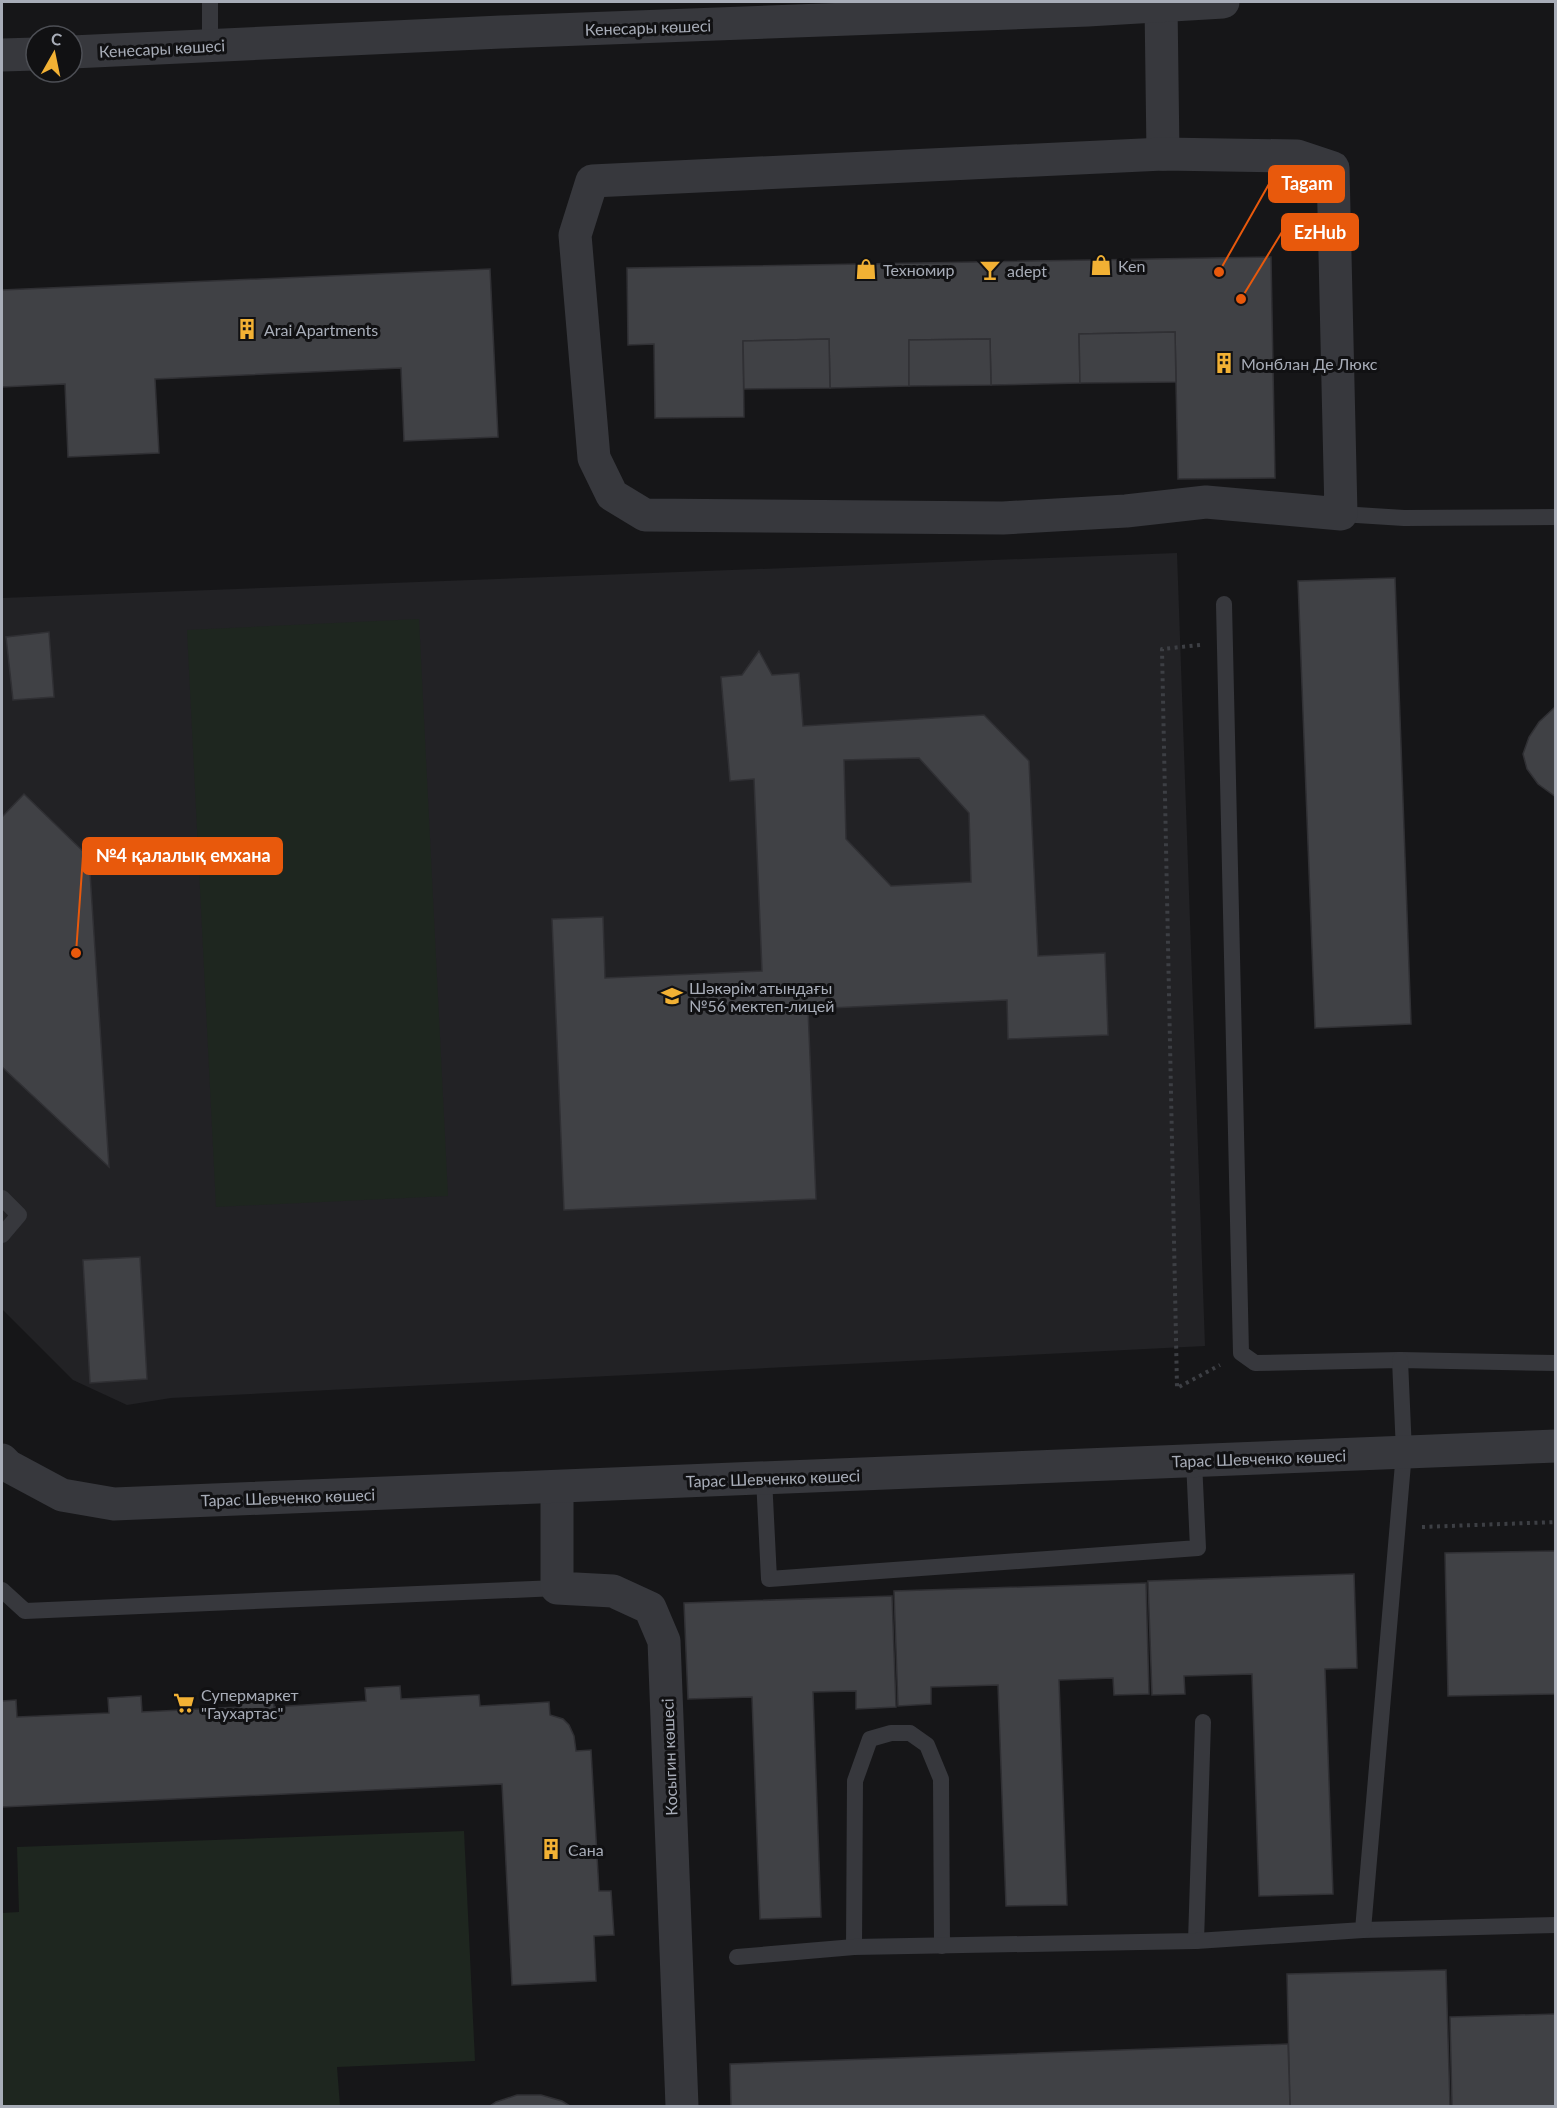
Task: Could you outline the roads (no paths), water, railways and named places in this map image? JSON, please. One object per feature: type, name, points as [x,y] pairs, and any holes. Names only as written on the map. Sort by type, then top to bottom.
[{"type":"street","name":"Кенесары көшесі","points":[[84,51],[1088,6],[1223,2]]},
{"type":"street","points":[[1161,4],[1163,154]]},
{"type":"street","points":[[2,55],[24,54]]},
{"type":"street","points":[[1163,154],[1297,156],[1333,168],[1341,514],[1206,502],[1126,511],[1003,518],[645,515],[612,495],[594,458],[575,234],[592,181],[1163,154]]},
{"type":"street","name":"Тарас Шевченко көшесі","points":[[2,1460],[8,1466],[62,1495],[114,1504],[1556,1446]]},
{"type":"street","points":[[557,1486],[557,1588]]},
{"type":"street","name":"Косыгин көшесі","points":[[557,1588],[613,1591],[650,1608],[664,1641],[682,2106]]},
{"type":"lane","points":[[210,2],[210,46]]},
{"type":"lane","points":[[1341,514],[1404,518],[1556,517]]},
{"type":"lane","points":[[1224,604],[1241,1353],[1255,1363],[1400,1360],[1556,1363]]},
{"type":"lane","points":[[2,1198],[19,1215],[2,1235]]},
{"type":"lane","points":[[1363,1930],[1404,1452],[1400,1360]]},
{"type":"lane","points":[[764,1478],[769,1579],[1198,1548],[1194,1461]]},
{"type":"lane","points":[[2,1590],[25,1611],[557,1588]]},
{"type":"lane","points":[[1196,1941],[1203,1722]]},
{"type":"lane","points":[[854,1947],[855,1781],[870,1739],[891,1733],[910,1733],[927,1745],[941,1779],[942,1946]]},
{"type":"lane","points":[[737,1957],[854,1947],[1196,1941],[1363,1930],[1556,1925]]},
{"type":"place","name":"Ken","points":[[1101,265]]},
{"type":"place","name":"Техномир","points":[[866,269]]},
{"type":"place","name":"adept","points":[[990,270]]},
{"type":"place","name":"Tagam","points":[[1219,272]]},
{"type":"place","name":"EzHub","points":[[1241,299]]},
{"type":"place","name":"Arai Apartments","points":[[247,329]]},
{"type":"place","name":"Монблан Де Люкс","points":[[1224,363]]},
{"type":"place","name":"№4 қалалық емхана","points":[[76,953]]},
{"type":"place","name":"Шәкәрім атындағы №56 мектеп-лицей","points":[[672,996]]},
{"type":"place","name":"Супермаркет \"Гаухартас\"","points":[[184,1703]]},
{"type":"place","name":"Сана","points":[[551,1849]]}]
